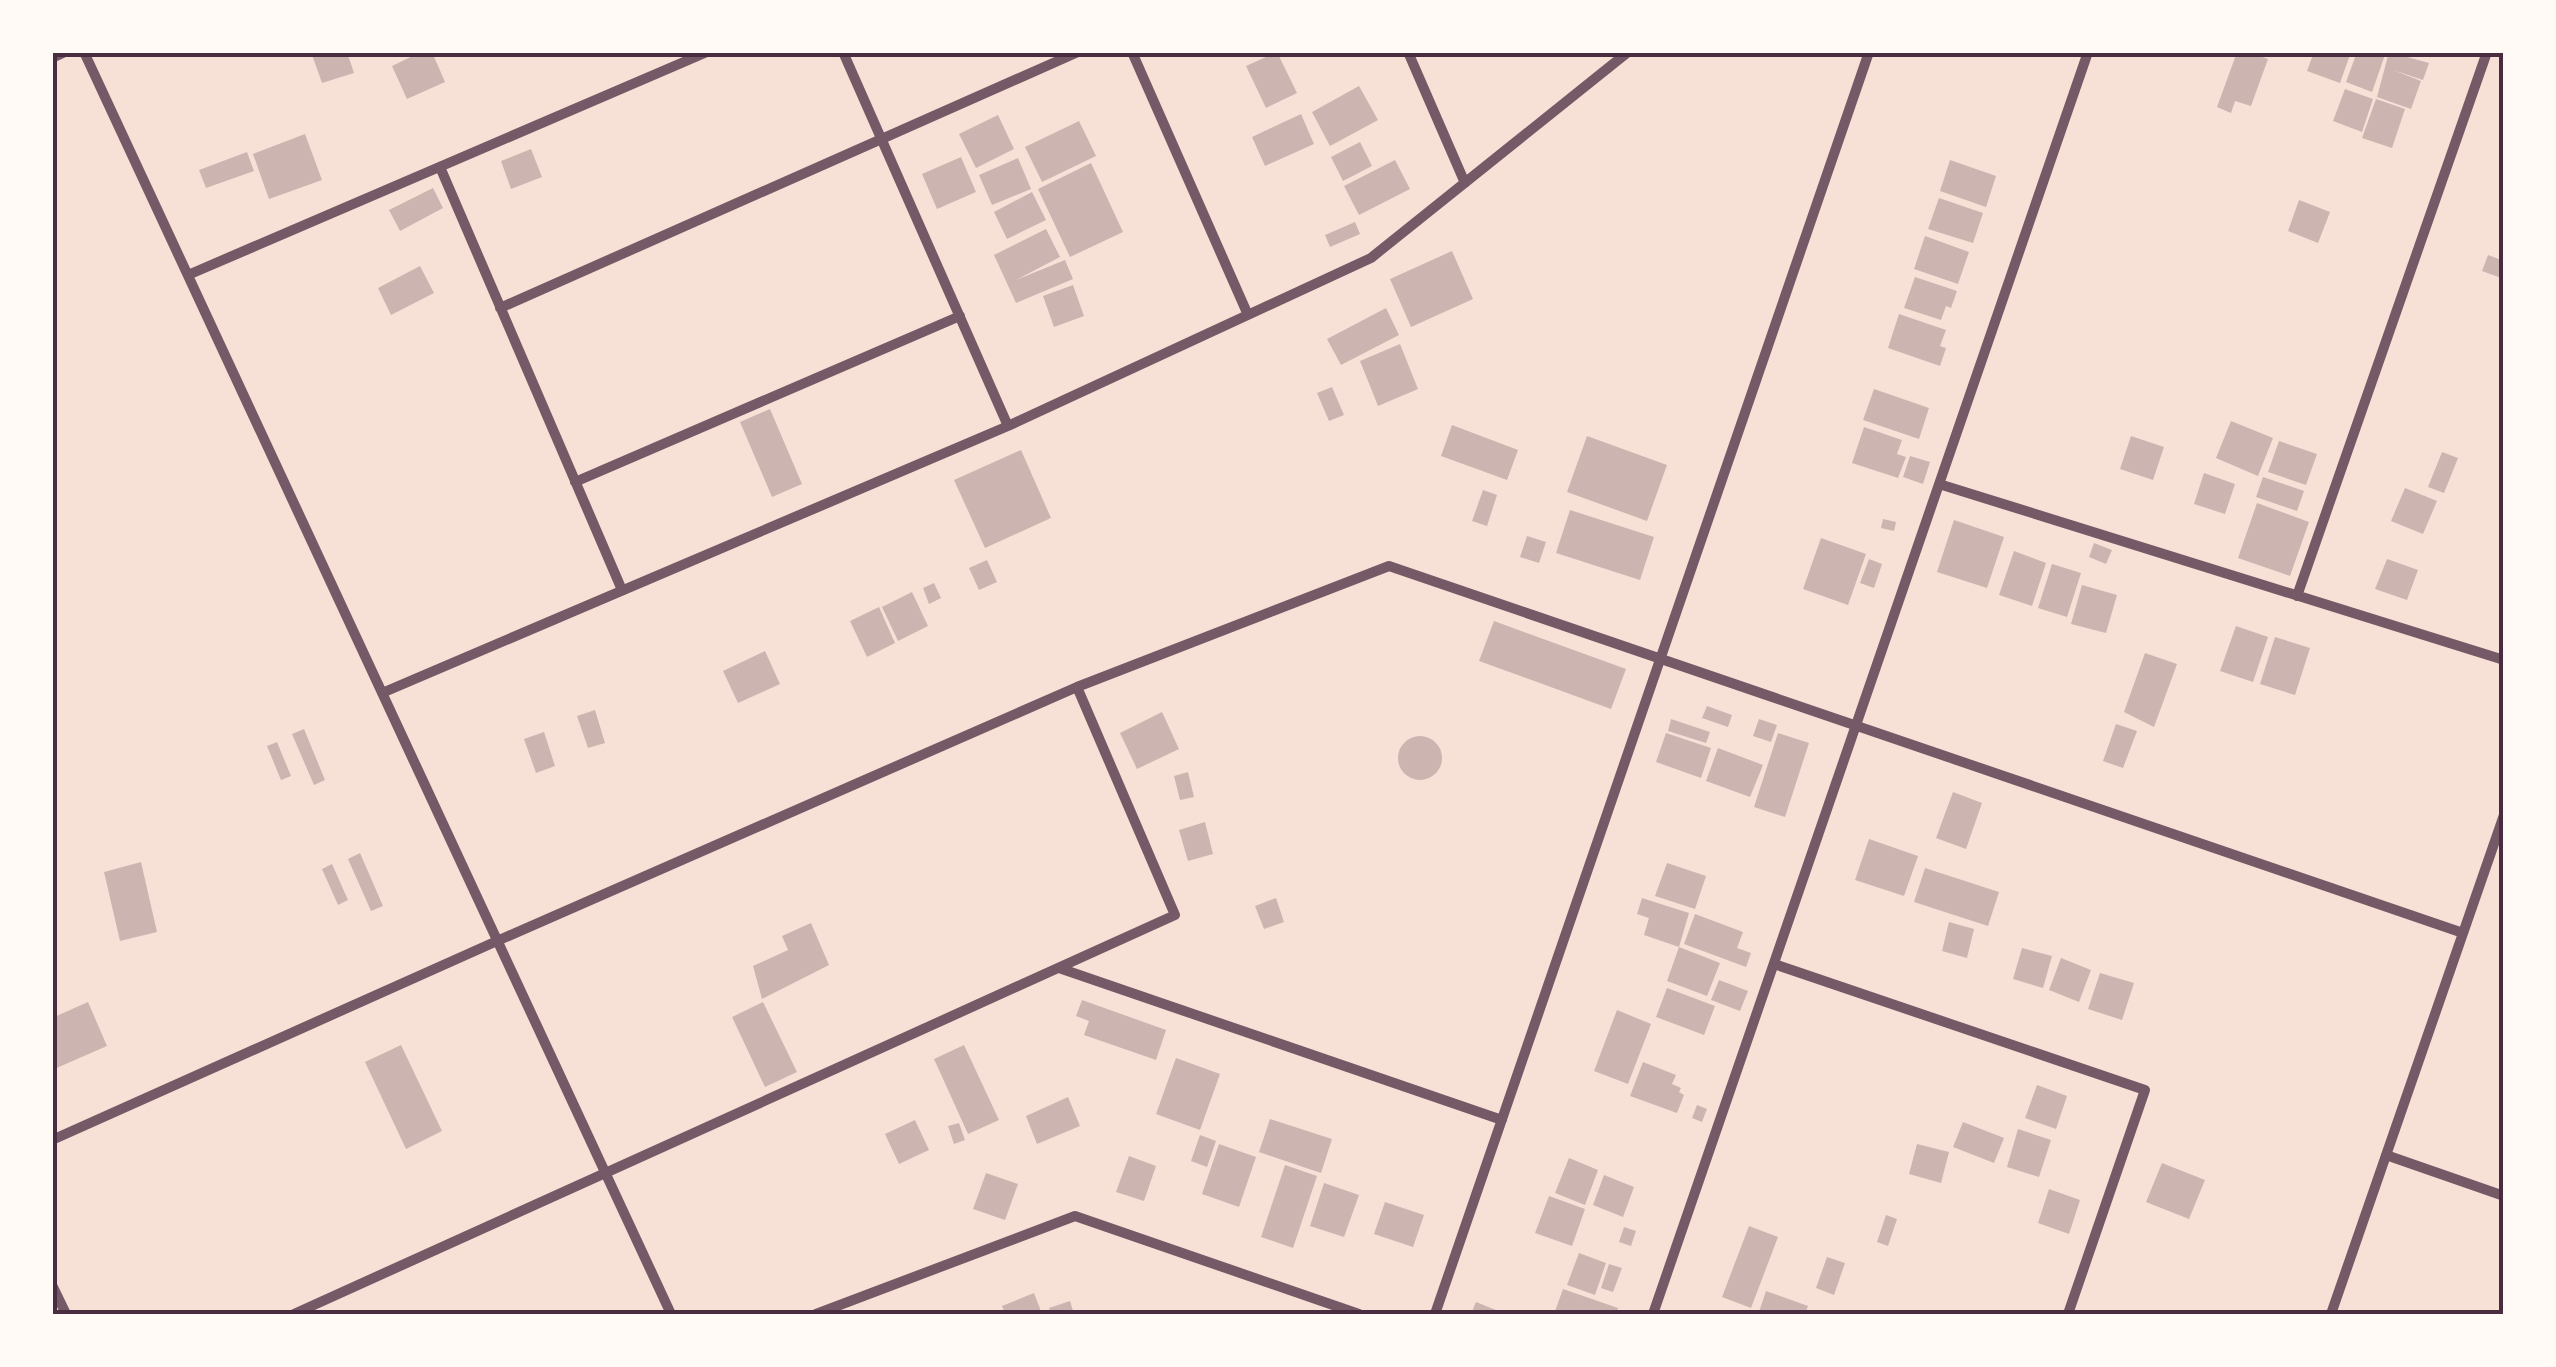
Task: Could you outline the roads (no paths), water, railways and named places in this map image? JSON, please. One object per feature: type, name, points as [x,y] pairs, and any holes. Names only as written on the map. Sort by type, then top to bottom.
[{"type":"street","points":[[52,58],[65,52]]},
{"type":"street","points":[[84,52],[671,1314]]},
{"type":"street","points":[[188,275],[707,52]]},
{"type":"street","points":[[843,52],[1008,426]]},
{"type":"street","points":[[500,308],[1078,52]]},
{"type":"street","points":[[1132,52],[1248,315]]},
{"type":"street","points":[[1408,52],[1465,183]]},
{"type":"street","points":[[382,693],[1008,426],[1371,258],[1628,52]]},
{"type":"street","points":[[1435,1314],[1870,52]]},
{"type":"street","points":[[1652,1314],[2088,52]]},
{"type":"street","points":[[2297,596],[2487,52]]},
{"type":"street","points":[[440,167],[622,590]]},
{"type":"street","points":[[575,482],[960,316]]},
{"type":"street","points":[[1939,484],[2504,660]]},
{"type":"street","points":[[52,1140],[1078,688],[1389,566],[2463,933]]},
{"type":"street","points":[[294,1314],[1175,915],[1078,688]]},
{"type":"street","points":[[2331,1314],[2504,816]]},
{"type":"street","points":[[1774,964],[2145,1090],[2068,1314]]},
{"type":"street","points":[[1059,968],[1502,1120]]},
{"type":"street","points":[[2386,1155],[2504,1196]]},
{"type":"street","points":[[816,1314],[1075,1216],[1358,1314]]},
{"type":"street","points":[[52,1285],[66,1314]]}]
